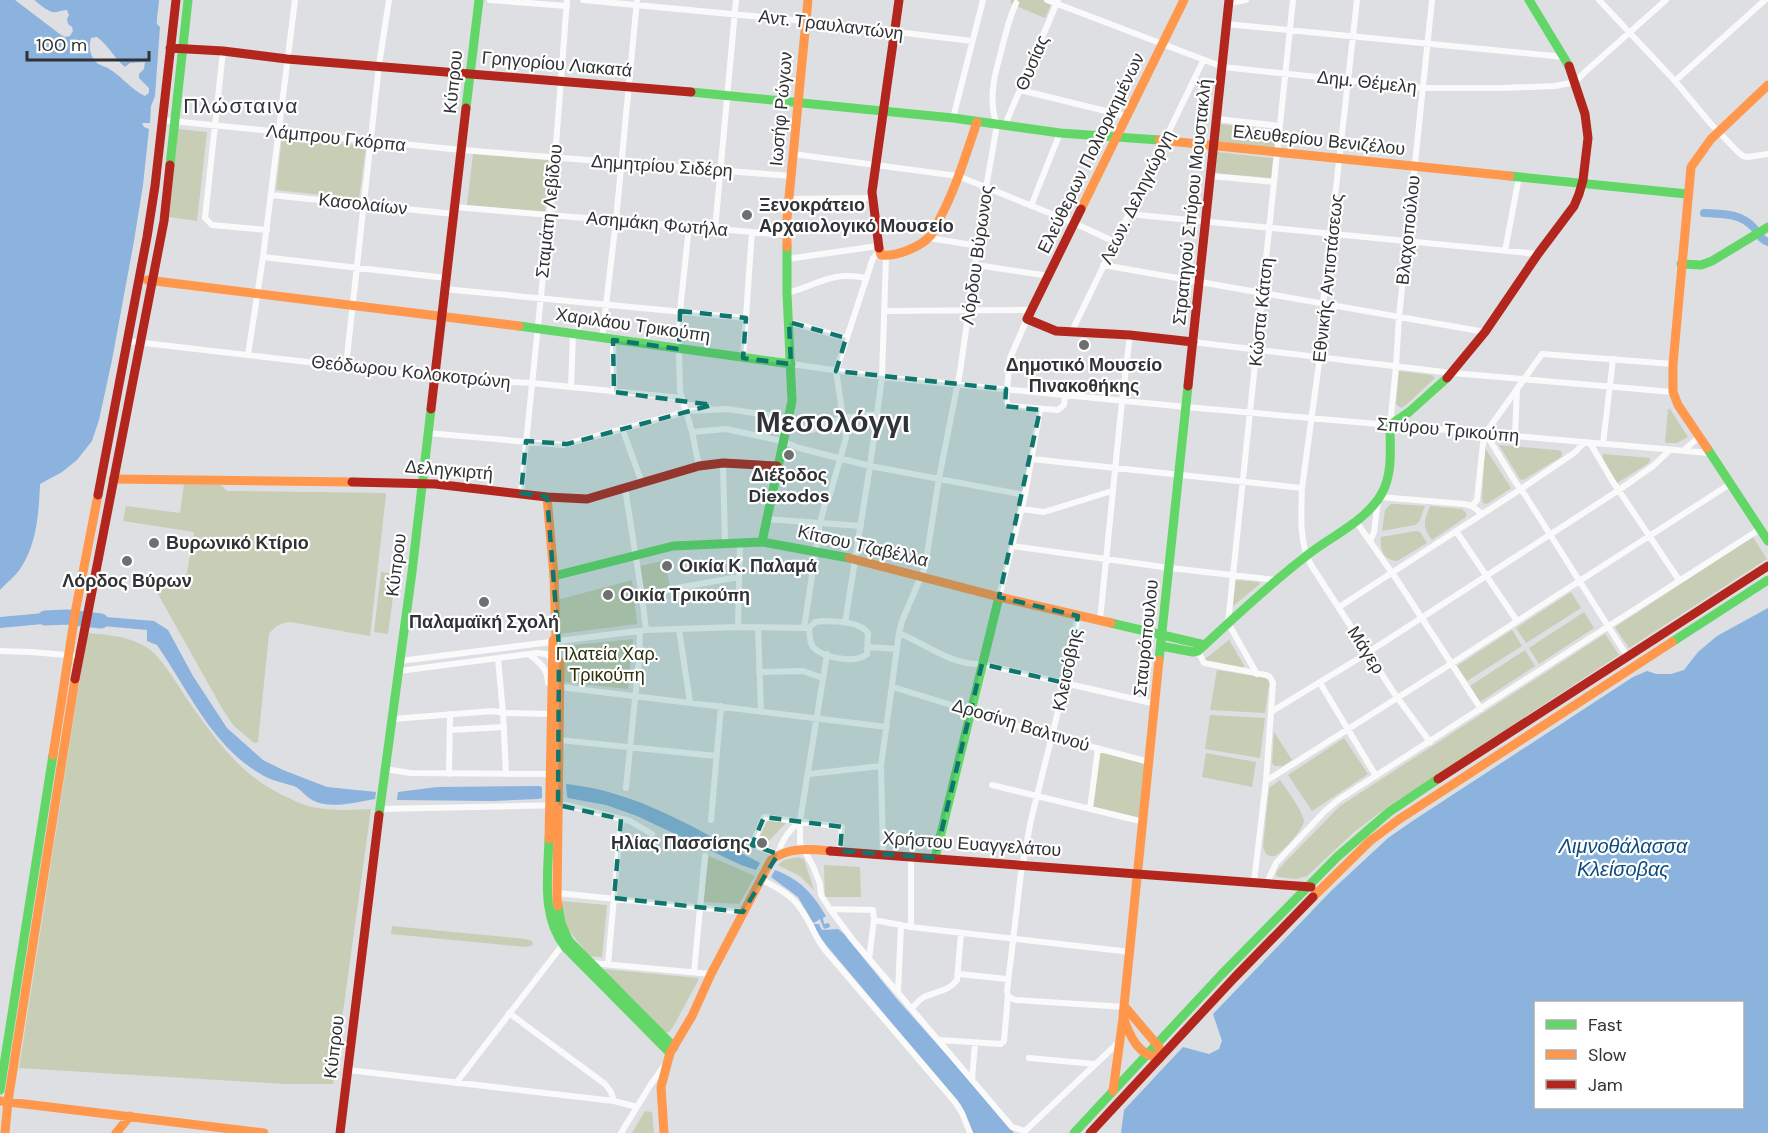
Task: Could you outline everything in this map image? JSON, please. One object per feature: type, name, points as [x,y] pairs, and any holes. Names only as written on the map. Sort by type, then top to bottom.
[{"type":"street","points":[[0,1090],[73,625],[150,219],[176,0]]},
{"type":"street","points":[[5,1133],[4,1101],[79,656],[164,220],[188,0]]},
{"type":"street","points":[[248,355],[264,257],[295,0]]},
{"type":"street","points":[[346,366],[388,0]]},
{"type":"street","name":"Κύπρου","points":[[340,1133],[400,666],[478,0]]},
{"type":"street","points":[[490,0],[567,3]]},
{"type":"street","name":"Αντ. Τραυλαντώνη","points":[[583,0],[637,3],[972,41]]},
{"type":"street","points":[[715,229],[736,0]]},
{"type":"street","name":"Ιωσήφ Ρώγων","points":[[762,543],[792,401],[787,235],[808,0]]},
{"type":"street","points":[[845,623],[882,377],[884,311],[881,252],[872,198],[899,0]]},
{"type":"street","points":[[953,118],[983,0]]},
{"type":"street","name":"Δημ. Θέμελη","points":[[1047,0],[1223,67],[1423,88],[1517,88],[1555,86],[1575,82]]},
{"type":"street","name":"Ελεύθερων Πολιορκημένων","points":[[1029,315],[1184,0]]},
{"type":"street","points":[[1229,1],[1246,0]]},
{"type":"street","name":"Κώστα Κάτση","points":[[1228,623],[1293,0]]},
{"type":"street","name":"Εθνικής Αντιστάσεως","points":[[1306,555],[1302,520],[1302,488],[1320,356],[1323,304],[1357,0]]},
{"type":"street","name":"Βλαχοπούλου","points":[[1390,425],[1432,0]]},
{"type":"street","points":[[1370,541],[1374,532],[1379,498],[1388,473],[1390,425],[1409,412],[1452,373],[1485,332],[1575,204],[1582,183],[1588,132],[1585,114],[1565,57],[1529,0]]},
{"type":"street","points":[[1599,0],[1743,156],[1768,154]]},
{"type":"street","points":[[1575,82],[1666,0]]},
{"type":"street","points":[[1675,81],[1765,0]]},
{"type":"street","name":"Στρατηγού Σπύρου Μουστακλή","points":[[1186,407],[1229,1]]},
{"type":"street","name":"Θυσίας","points":[[1001,125],[1020,90],[1057,2]]},
{"type":"street","name":"Σταμάτη Λεβίδου","points":[[521,494],[555,158],[567,3]]},
{"type":"street","points":[[602,339],[637,3]]},
{"type":"street","points":[[1001,125],[994,115],[994,77],[1008,20],[1016,3]]},
{"type":"street","points":[[1227,24],[1565,57]]},
{"type":"street","name":"Γρηγορίου Λιακατά","points":[[170,48],[629,86],[885,111]]},
{"type":"street","points":[[223,51],[205,218],[212,225],[267,230]]},
{"type":"street","name":"Λεων. Δεληγιώργη","points":[[1071,333],[1203,61]]},
{"type":"street","points":[[1768,85],[1718,131],[1692,164],[1687,194],[1672,364],[1673,393],[1678,405],[1768,541]]},
{"type":"street","points":[[1020,90],[1126,116]]},
{"type":"street","name":"Ελευθερίου Βενιζέλου","points":[[885,111],[1060,133],[1164,140],[1687,194]]},
{"type":"street","points":[[1217,119],[1280,126]]},
{"type":"street","name":"Λάμπρου Γκόρπα","points":[[162,120],[462,150]]},
{"type":"street","points":[[787,259],[909,249],[929,238],[949,202],[977,122]]},
{"type":"street","name":"Λόρδου Βύρωνος","points":[[883,854],[881,766],[899,633],[922,576],[958,384],[986,188],[1001,125]]},
{"type":"street","points":[[1031,206],[1060,133]]},
{"type":"street","name":"Δημητρίου Σιδέρη","points":[[462,150],[791,176]]},
{"type":"street","points":[[794,154],[958,176],[1115,242]]},
{"type":"street","points":[[1211,176],[1274,182]]},
{"type":"street","points":[[1505,251],[1519,177]]},
{"type":"street","name":"Κασολαίων","points":[[271,195],[455,211]]},
{"type":"street","points":[[789,199],[872,198]]},
{"type":"street","name":"Ασημάκη Φωτήλα","points":[[455,211],[549,215],[787,235]]},
{"type":"street","points":[[1128,214],[1539,254]]},
{"type":"street","points":[[689,226],[680,312],[679,349],[682,399],[699,466]]},
{"type":"street","points":[[1681,264],[1701,265],[1712,261],[1761,231]]},
{"type":"street","points":[[743,358],[752,232]]},
{"type":"street","points":[[929,238],[979,246]]},
{"type":"street","points":[[400,666],[556,639],[679,629],[807,628],[820,621],[861,626],[866,630],[868,636],[867,653],[859,659],[845,659],[827,654],[812,646],[807,628],[820,523],[846,438],[836,371],[873,258],[881,252]]},
{"type":"street","points":[[264,257],[446,278]]},
{"type":"street","points":[[976,265],[1049,276]]},
{"type":"street","points":[[1103,265],[1485,332]]},
{"type":"street","points":[[787,293],[837,276],[850,275],[867,278]]},
{"type":"street","name":"Χαριλάου Τρικούπη","points":[[139,279],[537,328],[882,377],[1186,407]]},
{"type":"street","points":[[444,289],[746,318]]},
{"type":"street","points":[[884,311],[970,310],[1029,315],[1056,331],[1071,333],[1130,335],[1452,373],[1673,393]]},
{"type":"street","points":[[1029,315],[1010,358],[1006,400],[1009,406],[1058,410],[1064,405],[1065,395]]},
{"type":"street","points":[[789,322],[846,338]]},
{"type":"street","points":[[571,387],[573,334]]},
{"type":"street","points":[[1100,620],[1130,335]]},
{"type":"street","points":[[613,340],[614,392]]},
{"type":"street","name":"Θεόδωρου Κολοκοτρώνη","points":[[127,341],[434,376],[531,383],[682,399]]},
{"type":"street","points":[[1472,506],[1477,500],[1486,434],[1542,354],[1672,364]]},
{"type":"street","points":[[1603,444],[1613,359]]},
{"type":"street","points":[[1515,436],[1517,387]]},
{"type":"street","name":"Σπύρου Τρικούπη","points":[[1186,407],[1709,453]]},
{"type":"street","name":"Σταυρόπουλου","points":[[1112,1092],[1131,952],[1186,407]]},
{"type":"street","points":[[427,433],[563,445],[686,411],[727,409],[787,421],[812,430],[842,418],[877,414]]},
{"type":"street","points":[[935,858],[1022,509],[1040,410]]},
{"type":"street","points":[[622,428],[642,483]]},
{"type":"street","points":[[692,432],[726,429],[783,441],[799,448],[870,466],[1025,495]]},
{"type":"street","points":[[1486,434],[1627,656]]},
{"type":"street","points":[[1683,451],[1699,437]]},
{"type":"street","points":[[1339,607],[1521,489],[1588,442],[1679,580]]},
{"type":"street","points":[[1271,712],[1320,683],[1619,490],[1653,466],[1670,450]]},
{"type":"street","points":[[1032,459],[1302,488]]},
{"type":"street","points":[[723,463],[725,543]]},
{"type":"street","name":"Δεληγκιρτή","points":[[113,479],[442,484],[547,497],[588,499],[699,466],[723,463],[777,466]]},
{"type":"street","points":[[1266,781],[1730,484]]},
{"type":"street","points":[[625,488],[642,596],[643,631],[626,788]]},
{"type":"street","points":[[1022,509],[1044,512],[1112,491]]},
{"type":"street","points":[[547,497],[560,687],[559,740],[554,774]]},
{"type":"street","points":[[1161,646],[1193,652],[1201,648],[1306,555],[1355,520],[1379,498],[1458,503],[1472,506],[1482,514]]},
{"type":"street","points":[[766,519],[861,526]]},
{"type":"street","points":[[1355,520],[1392,572],[1481,710]]},
{"type":"street","points":[[1267,883],[1276,863],[1338,800],[1760,529]]},
{"type":"street","points":[[1456,531],[1517,621]]},
{"type":"street","points":[[738,627],[740,543]]},
{"type":"street","name":"Κίτσου Τζαβέλλα","points":[[554,576],[677,546],[762,543],[856,559],[999,597],[1162,635],[1201,648]]},
{"type":"street","points":[[1013,546],[1105,560],[1277,580]]},
{"type":"street","name":"Μάγερ","points":[[1306,555],[1398,698],[1430,742]]},
{"type":"street","points":[[1074,1133],[1233,962],[1365,830],[1389,811],[1768,566]]},
{"type":"street","points":[[642,596],[739,577]]},
{"type":"street","points":[[1090,1133],[1321,888],[1378,835],[1453,783],[1768,580]]},
{"type":"street","points":[[1699,610],[1706,620]]},
{"type":"street","name":"Κλεισόβης","points":[[975,1043],[1001,1044],[1004,1041],[1008,996],[1007,979],[1023,865],[1078,616]]},
{"type":"street","points":[[1228,623],[1257,674]]},
{"type":"street","points":[[758,627],[761,712]]},
{"type":"street","points":[[679,629],[690,703]]},
{"type":"street","points":[[899,633],[958,662],[982,664],[1156,704]]},
{"type":"street","points":[[550,714],[556,639]]},
{"type":"street","points":[[868,647],[897,649]]},
{"type":"street","points":[[1201,648],[1203,663],[1268,676],[1273,681],[1266,781],[1254,882]]},
{"type":"street","points":[[0,651],[79,656]]},
{"type":"street","points":[[400,666],[498,659],[543,653],[554,660]]},
{"type":"street","points":[[827,654],[800,838],[820,884],[821,896],[830,909],[1012,1127],[1025,1131],[1120,1041]]},
{"type":"street","points":[[530,655],[544,666],[549,686],[557,892],[559,916],[565,941],[671,1054]]},
{"type":"street","points":[[498,659],[506,774]]},
{"type":"street","points":[[759,672],[803,671],[824,678]]},
{"type":"street","points":[[1320,683],[1376,776]]},
{"type":"street","points":[[560,687],[887,727]]},
{"type":"street","name":"Δροσίνη Βαλτινού","points":[[893,687],[1052,736],[1149,762]]},
{"type":"street","points":[[711,820],[720,706]]},
{"type":"street","points":[[393,719],[495,711],[550,714]]},
{"type":"street","points":[[449,774],[450,714]]},
{"type":"street","points":[[450,730],[504,727]]},
{"type":"street","points":[[559,740],[716,756]]},
{"type":"street","points":[[1090,809],[1098,748]]},
{"type":"street","points":[[809,774],[881,766]]},
{"type":"street","points":[[385,769],[410,773],[554,774]]},
{"type":"street","points":[[1447,774],[1453,783]]},
{"type":"street","points":[[992,785],[1144,822]]},
{"type":"street","points":[[554,806],[548,909],[554,931],[591,963],[671,1054]]},
{"type":"street","points":[[380,809],[573,806],[630,821],[652,834]]},
{"type":"street","points":[[775,857],[752,846],[764,817],[842,827],[840,851]]},
{"type":"street","points":[[608,964],[621,819]]},
{"type":"street","points":[[621,1133],[671,1054],[761,879],[788,832],[801,821]]},
{"type":"street","name":"Χρήστου Ευαγγελάτου","points":[[775,857],[803,849],[840,851],[1321,888]]},
{"type":"street","points":[[694,972],[705,856]]},
{"type":"street","points":[[910,927],[911,856]]},
{"type":"street","points":[[761,879],[784,892],[801,908],[825,950],[955,1102],[970,1133]]},
{"type":"street","points":[[557,892],[744,912]]},
{"type":"street","points":[[830,909],[873,910],[874,920],[869,958]]},
{"type":"street","points":[[874,920],[910,927],[1131,952]]},
{"type":"street","points":[[898,991],[901,925]]},
{"type":"street","points":[[912,1008],[924,997],[953,986],[957,980],[961,933]]},
{"type":"street","points":[[456,1083],[565,941]]},
{"type":"street","points":[[591,963],[711,974]]},
{"type":"street","points":[[959,974],[1007,979]]},
{"type":"street","points":[[1008,996],[1011,999],[1124,1012],[1157,1044],[1160,1058]]},
{"type":"street","points":[[1124,1012],[1133,1040],[1147,1055],[1160,1058]]},
{"type":"street","points":[[509,1013],[600,1079],[611,1092],[614,1101]]},
{"type":"street","points":[[939,1040],[975,1043],[972,1080]]},
{"type":"street","points":[[664,1133],[661,1090],[671,1054]]},
{"type":"street","points":[[1029,1058],[1095,1064]]},
{"type":"street","points":[[348,1070],[614,1101],[637,1107]]},
{"type":"street","points":[[4,1101],[264,1133]]},
{"type":"street","points":[[116,1133],[129,1116]]},
{"type":"highlighted area","points":[[680,311],[746,318],[743,358],[791,364],[789,322],[846,338],[836,371],[1006,389],[1005,406],[1040,410],[999,597],[1078,616],[1065,683],[982,664],[935,858],[840,851],[842,827],[764,817],[752,845],[778,854],[743,912],[614,898],[621,819],[558,805],[559,647],[547,497],[521,493],[526,441],[567,444],[712,405],[614,392],[613,340],[679,349]]},
{"type":"green space","points":[[1011,0],[1053,0],[1045,18],[1011,4]]},
{"type":"green space","points":[[1220,124],[1276,130],[1274,148],[1218,142]]},
{"type":"green space","points":[[178,129],[207,132],[197,221],[169,217]]},
{"type":"green space","points":[[282,137],[366,146],[359,199],[276,190]]},
{"type":"green space","points":[[1217,152],[1273,158],[1271,178],[1214,173]]},
{"type":"green space","points":[[473,154],[549,160],[545,212],[467,205]]},
{"type":"green space","points":[[1399,371],[1432,375],[1435,378],[1401,408],[1396,404]]},
{"type":"green space","points":[[1668,409],[1688,437],[1677,443],[1665,443]]},
{"type":"green space","points":[[1499,445],[1557,450],[1562,454],[1561,457],[1523,480],[1520,479]]},
{"type":"green space","points":[[1485,448],[1511,488],[1487,504],[1483,503],[1482,498]]},
{"type":"green space","points":[[1603,454],[1650,458],[1649,463],[1617,483],[1602,460]]},
{"type":"green space","points":[[184,484],[221,485],[227,491],[385,493],[386,495],[370,636],[290,622],[273,629],[269,634],[258,742],[254,743],[234,726],[223,710],[159,596],[157,585],[159,583],[177,581],[185,577],[194,532],[123,521],[126,506],[180,513]]},
{"type":"green space","points":[[1391,504],[1425,506],[1419,522],[1415,525],[1382,531],[1385,510]]},
{"type":"green space","points":[[1430,506],[1462,509],[1466,517],[1432,540],[1425,524]]},
{"type":"green space","points":[[1420,532],[1427,543],[1397,561],[1388,559],[1382,550],[1381,537]]},
{"type":"green space","points":[[1753,537],[1767,559],[1629,648],[1615,627]]},
{"type":"green space","points":[[667,560],[670,587],[643,592],[640,566]]},
{"type":"green space","points":[[381,572],[396,574],[388,634],[374,632]]},
{"type":"green space","points":[[632,580],[637,624],[559,634],[557,600]]},
{"type":"green space","points":[[1235,580],[1259,582],[1260,584],[1232,607]]},
{"type":"green space","points":[[1571,592],[1581,608],[1526,643],[1516,628]]},
{"type":"green space","points":[[1584,612],[1594,628],[1539,664],[1529,648]]},
{"type":"green space","points":[[1512,630],[1522,646],[1467,681],[1457,666]]},
{"type":"green space","points":[[87,633],[126,639],[141,644],[153,652],[231,757],[273,790],[312,807],[334,810],[371,809],[333,1084],[286,1084],[19,1068]]},
{"type":"green space","points":[[1605,634],[1619,655],[1379,813],[1353,833],[1307,876],[1297,879],[1276,875],[1288,859],[1340,806]]},
{"type":"green space","name":"Πλατεία Χαρ. Τρικούπη","points":[[633,639],[628,689],[563,682],[563,646]]},
{"type":"green space","points":[[1229,640],[1244,668],[1206,662],[1205,659]]},
{"type":"green space","points":[[1525,650],[1535,666],[1480,702],[1470,686]]},
{"type":"green space","points":[[1217,670],[1270,678],[1265,713],[1210,710]]},
{"type":"green space","points":[[1210,715],[1265,718],[1260,758],[1205,749]]},
{"type":"green space","points":[[1274,732],[1292,760],[1283,766],[1275,766],[1272,763]]},
{"type":"green space","points":[[1344,738],[1368,774],[1312,811],[1288,775]]},
{"type":"green space","points":[[1098,748],[1149,762],[1144,822],[1090,809]]},
{"type":"green space","points":[[1206,753],[1256,762],[1252,787],[1202,777]]},
{"type":"green space","points":[[1280,780],[1304,821],[1287,846],[1271,856],[1266,854],[1263,847],[1269,788]]},
{"type":"green space","points":[[768,820],[787,822],[763,847],[756,844]]},
{"type":"green space","points":[[709,856],[755,876],[739,904],[703,902]]},
{"type":"green space","points":[[798,857],[804,859],[814,890],[800,876],[778,865],[784,860]]},
{"type":"green space","points":[[824,865],[860,867],[861,897],[825,897]]},
{"type":"green space","points":[[561,901],[607,905],[602,957],[589,956],[565,925]]},
{"type":"green space","points":[[392,926],[526,939],[532,941],[533,944],[525,947],[391,934]]},
{"type":"green space","points":[[604,969],[698,978],[698,981],[673,1027],[669,1032],[663,1033]]},
{"type":"green space","points":[[645,1111],[652,1112],[654,1133],[632,1133]]},
{"type":"water","points":[[0,0],[15,0],[65,37],[70,36],[73,31],[68,24],[67,10],[51,12],[34,0],[159,0],[157,24],[160,27],[155,96],[151,106],[150,123],[142,123],[149,129],[143,185],[99,420],[92,441],[77,460],[62,472],[40,484],[38,515],[31,547],[20,569],[0,590]],"holes":[[[97,37],[125,67],[130,63],[145,62],[139,78],[149,88],[149,93],[145,96],[111,70],[95,61],[90,50],[91,38]]]},
{"type":"water","name":"Λιμνοθάλασσα Κλείσοβας","points":[[1768,608],[1768,1133],[1121,1133],[1124,1110],[1183,1047],[1209,1054],[1219,1049],[1222,1041],[1213,1014],[1331,891],[1388,838],[1633,677],[1647,671],[1656,674],[1671,674],[1684,670],[1698,652],[1717,636]]},
{"type":"water","points":[[66,611],[64,622],[0,628],[0,617]]},
{"type":"water","points":[[90,617],[154,621],[168,630],[193,676],[227,728],[263,760],[327,787],[376,792],[375,799],[343,804],[319,803],[296,787],[267,778],[247,765],[232,752],[206,722],[157,645],[147,641],[147,630],[92,625],[89,622]]},
{"type":"water","points":[[566,784],[592,788],[642,803],[690,825],[760,863],[756,870],[741,865],[637,816],[606,805],[568,798]]},
{"type":"water","points":[[437,787],[542,787],[542,798],[538,799],[397,800],[398,792]]},
{"type":"water","points":[[775,870],[792,878],[805,888],[826,916],[823,918],[824,924],[829,923],[830,927],[824,929],[820,919],[814,923],[812,921],[798,897],[771,877]]},
{"type":"water","points":[[814,924],[819,924],[822,930],[838,929],[843,933],[896,998],[1014,1133],[973,1133],[961,1105],[827,946],[817,933]]},
{"type":"waterway","points":[[1704,213],[1731,215],[1743,219],[1768,242]]},
{"type":"waterway","points":[[45,618],[67,617],[101,621]]},
{"type":"traffic: fast","points":[[170,165],[188,0]]},
{"type":"traffic: fast","points":[[466,108],[479,0]]},
{"type":"traffic: fast","points":[[1529,0],[1569,66]]},
{"type":"traffic: fast","points":[[691,92],[953,118],[1060,133],[1159,140]]},
{"type":"traffic: fast","points":[[1510,176],[1687,194]]},
{"type":"traffic: fast","points":[[1681,264],[1701,265],[1712,261],[1768,227]]},
{"type":"traffic: fast","points":[[762,542],[792,401],[787,247]]},
{"type":"traffic: fast","points":[[519,326],[791,364]]},
{"type":"traffic: fast","points":[[1161,646],[1198,651],[1291,568],[1367,512],[1386,485],[1390,460],[1390,425],[1409,412],[1447,378]]},
{"type":"traffic: fast","points":[[1159,660],[1188,386]]},
{"type":"traffic: fast","points":[[379,815],[412,572],[431,409]]},
{"type":"traffic: fast","points":[[1707,448],[1768,541]]},
{"type":"traffic: fast","points":[[554,576],[673,546],[762,542],[849,558]]},
{"type":"traffic: fast","points":[[1672,642],[1768,580]]},
{"type":"traffic: fast","points":[[935,858],[999,597]]},
{"type":"traffic: fast","points":[[1111,623],[1205,645]]},
{"type":"traffic: fast","points":[[0,1090],[53,755]]},
{"type":"traffic: fast","points":[[1074,1133],[1221,975],[1337,857],[1389,812],[1438,779]]},
{"type":"traffic: fast","points":[[549,839],[547,881],[549,909],[557,935],[565,947],[670,1053]]},
{"type":"traffic: fast","points":[[558,906],[561,923],[569,941],[674,1047]]},
{"type":"traffic: slow","points":[[787,247],[787,218],[808,0]]},
{"type":"traffic: slow","points":[[1081,209],[1184,0]]},
{"type":"traffic: slow","points":[[1707,448],[1678,405],[1673,392],[1673,364],[1691,167],[1711,139],[1768,85]]},
{"type":"traffic: slow","points":[[879,248],[881,255],[901,253],[915,247],[931,235],[951,195],[977,122]]},
{"type":"traffic: slow","points":[[1159,140],[1510,176]]},
{"type":"traffic: slow","points":[[147,280],[519,326]]},
{"type":"traffic: slow","points":[[113,479],[352,482]]},
{"type":"traffic: slow","points":[[53,755],[76,608],[98,495]]},
{"type":"traffic: slow","points":[[547,497],[554,576],[556,636],[553,641],[549,839]]},
{"type":"traffic: slow","points":[[849,558],[1111,623]]},
{"type":"traffic: slow","points":[[1313,897],[1370,841],[1398,820],[1672,642]]},
{"type":"traffic: slow","points":[[1125,1007],[1159,1047],[1160,1058],[1140,1049],[1128,1030],[1123,1016],[1159,660]]},
{"type":"traffic: slow","points":[[558,906],[560,662]]},
{"type":"traffic: slow","points":[[5,1133],[8,1101],[75,679]]},
{"type":"traffic: slow","points":[[664,1133],[661,1087],[670,1053],[692,1016],[711,974],[771,860],[792,851],[830,851]]},
{"type":"traffic: slow","points":[[1113,1091],[1123,1018]]},
{"type":"traffic: slow","points":[[0,1101],[264,1133]]},
{"type":"traffic: slow","points":[[116,1133],[130,1116]]},
{"type":"traffic: jam","points":[[98,495],[147,237],[176,0]]},
{"type":"traffic: jam","points":[[879,248],[872,192],[899,0]]},
{"type":"traffic: jam","points":[[1188,386],[1229,0]]},
{"type":"traffic: jam","points":[[170,48],[691,92]]},
{"type":"traffic: jam","points":[[1447,378],[1485,332],[1574,206],[1579,194],[1588,138],[1585,114],[1569,66]]},
{"type":"traffic: jam","points":[[431,409],[466,108]]},
{"type":"traffic: jam","points":[[75,679],[164,221],[170,165]]},
{"type":"traffic: jam","points":[[1081,209],[1027,319],[1056,331],[1130,335],[1193,342]]},
{"type":"traffic: jam","points":[[352,482],[435,484],[547,497],[587,499],[699,466],[723,463],[777,466]]},
{"type":"traffic: jam","points":[[1438,779],[1768,566]]},
{"type":"traffic: jam","points":[[340,1133],[379,815]]},
{"type":"traffic: jam","points":[[830,851],[1311,887]]},
{"type":"traffic: jam","points":[[1090,1133],[1313,897]]},
{"type":"place","name":"Ξενοκράτειο Αρχαιολογικό Μουσείο","points":[[747,215]]},
{"type":"place","name":"Δημοτικό Μουσείο Πινακοθήκης","points":[[1084,345]]},
{"type":"place","name":"Διέξοδος Diexodos","points":[[789,455]]},
{"type":"place","name":"Βυρωνικό Κτίριο","points":[[154,543]]},
{"type":"place","name":"Λόρδος Βύρων","points":[[127,561]]},
{"type":"place","name":"Οικία Κ. Παλαμά","points":[[667,566]]},
{"type":"place","name":"Οικία Τρικούπη","points":[[608,595]]},
{"type":"place","name":"Παλαμαϊκή Σχολή","points":[[484,602]]},
{"type":"place","name":"Ηλίας Πασσίσης","points":[[762,843]]},
{"type":"district","name":"Πλώσταινα","points":[[241,106]]},
{"type":"district","name":"Μεσολόγγι","points":[[833,421]]}]
